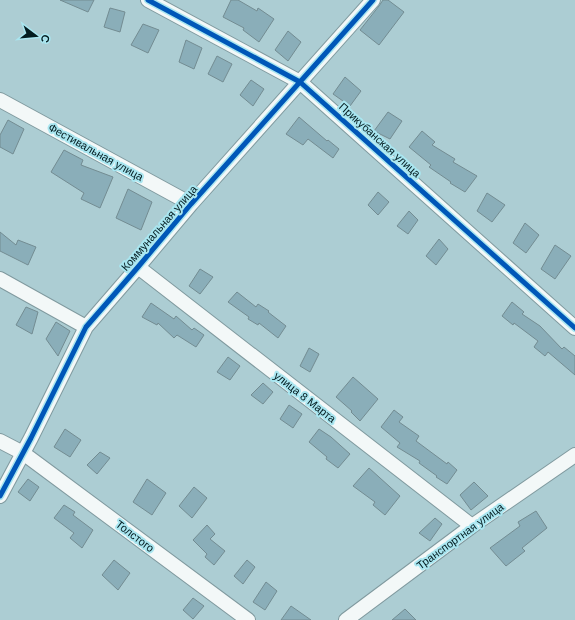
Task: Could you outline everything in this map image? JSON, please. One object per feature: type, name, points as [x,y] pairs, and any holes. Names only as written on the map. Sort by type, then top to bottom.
[{"type":"street","name":"Прикубанская улица","points":[[148,0],[300,82],[575,328]]},
{"type":"street","name":"Коммунальная улица","points":[[0,496],[86,327],[191,204],[373,0]]},
{"type":"street","name":"Фестивальная улица","points":[[0,100],[191,204]]},
{"type":"street","name":"улица 8 Марта","points":[[138,267],[472,526]]},
{"type":"street","points":[[0,279],[86,327]]},
{"type":"street","name":"Толстого","points":[[0,441],[23,453],[248,620]]},
{"type":"street","name":"Транспортная улица","points":[[346,620],[472,526],[575,455]]},
{"type":"building","points":[[60,0],[94,0],[88,12]]},
{"type":"building","points":[[231,0],[238,0],[257,11],[258,8],[274,19],[259,42],[243,30],[244,28],[223,17]]},
{"type":"building","points":[[383,0],[388,0],[404,12],[379,45],[360,30]]},
{"type":"building","points":[[110,8],[125,12],[120,32],[104,27]]},
{"type":"building","points":[[143,24],[159,30],[148,53],[131,45]]},
{"type":"building","points":[[288,31],[301,42],[288,61],[275,50]]},
{"type":"building","points":[[186,40],[202,48],[194,69],[179,62]]},
{"type":"building","points":[[217,56],[232,64],[223,82],[208,74]]},
{"type":"building","points":[[345,77],[361,91],[350,106],[333,94]]},
{"type":"building","points":[[251,80],[264,89],[253,106],[240,95]]},
{"type":"building","points":[[388,112],[402,121],[390,139],[374,131]]},
{"type":"building","points":[[299,117],[327,141],[328,140],[339,149],[333,158],[308,139],[303,145],[286,134]]},
{"type":"building","points":[[8,120],[24,129],[13,154],[0,147],[0,135]]},
{"type":"building","points":[[422,131],[435,142],[432,145],[455,159],[453,162],[477,176],[465,192],[429,167],[431,165],[409,147]]},
{"type":"building","points":[[64,150],[83,160],[81,165],[113,177],[100,208],[81,199],[84,193],[51,172]]},
{"type":"building","points":[[128,189],[152,202],[141,230],[116,218]]},
{"type":"building","points":[[378,192],[389,202],[378,215],[368,205]]},
{"type":"building","points":[[487,193],[505,205],[492,222],[477,211]]},
{"type":"building","points":[[409,211],[418,220],[408,234],[397,226]]},
{"type":"building","points":[[525,223],[539,235],[526,253],[513,243]]},
{"type":"building","points":[[0,232],[16,245],[18,240],[36,247],[28,265],[0,251]]},
{"type":"building","points":[[439,239],[448,249],[436,265],[426,256]]},
{"type":"building","points":[[555,245],[571,256],[555,279],[541,269]]},
{"type":"building","points":[[200,269],[213,277],[200,294],[189,286]]},
{"type":"building","points":[[237,292],[256,307],[258,304],[269,311],[268,312],[286,326],[278,338],[259,323],[258,325],[248,319],[249,317],[228,302]]},
{"type":"building","points":[[512,302],[524,312],[522,314],[540,326],[562,349],[564,347],[575,356],[575,375],[548,352],[545,356],[534,347],[538,341],[502,316]]},
{"type":"building","points":[[151,303],[174,319],[176,316],[192,330],[194,328],[204,335],[196,347],[177,335],[174,338],[158,323],[157,325],[142,317]]},
{"type":"building","points":[[26,307],[38,312],[32,334],[16,325]]},
{"type":"building","points":[[56,322],[70,331],[58,356],[46,339]]},
{"type":"building","points":[[309,348],[319,354],[310,372],[300,366]]},
{"type":"building","points":[[228,357],[240,366],[230,380],[217,372]]},
{"type":"building","points":[[353,377],[378,399],[360,421],[351,412],[352,411],[336,397]]},
{"type":"building","points":[[263,383],[273,392],[263,404],[251,395]]},
{"type":"building","points":[[289,405],[302,414],[293,428],[280,419]]},
{"type":"building","points":[[394,410],[403,417],[399,422],[419,436],[416,441],[447,464],[448,462],[457,470],[447,484],[419,463],[420,461],[397,447],[400,443],[381,427]]},
{"type":"building","points":[[65,429],[81,440],[70,457],[54,447]]},
{"type":"building","points":[[319,429],[331,437],[350,454],[338,468],[326,459],[327,457],[309,442]]},
{"type":"building","points":[[100,452],[110,458],[97,474],[87,465]]},
{"type":"building","points":[[369,468],[400,496],[385,515],[373,505],[375,502],[353,486]]},
{"type":"building","points":[[28,479],[39,487],[30,501],[18,492]]},
{"type":"building","points":[[147,479],[166,493],[152,515],[133,502]]},
{"type":"building","points":[[474,482],[488,496],[471,510],[460,495]]},
{"type":"building","points":[[194,487],[207,498],[192,518],[179,506]]},
{"type":"building","points":[[64,505],[75,512],[73,515],[93,530],[82,548],[70,538],[74,533],[54,518]]},
{"type":"building","points":[[536,511],[547,528],[522,548],[525,551],[506,566],[490,548],[520,526],[518,522]]},
{"type":"building","points":[[435,518],[442,524],[430,541],[419,533]]},
{"type":"building","points":[[207,525],[215,534],[210,539],[225,551],[214,565],[205,557],[207,554],[193,540]]},
{"type":"building","points":[[114,560],[130,573],[118,590],[102,575]]},
{"type":"building","points":[[247,560],[255,567],[243,584],[234,576]]},
{"type":"building","points":[[266,582],[277,591],[265,610],[253,602]]},
{"type":"building","points":[[193,598],[204,606],[193,619],[183,610]]},
{"type":"building","points":[[291,606],[311,620],[281,620]]},
{"type":"building","points":[[405,609],[416,620],[392,620]]},
{"type":"cycle path","points":[[148,0],[300,82],[575,328]]},
{"type":"cycle path","points":[[0,496],[31,438],[86,327],[191,204],[373,0]]}]
